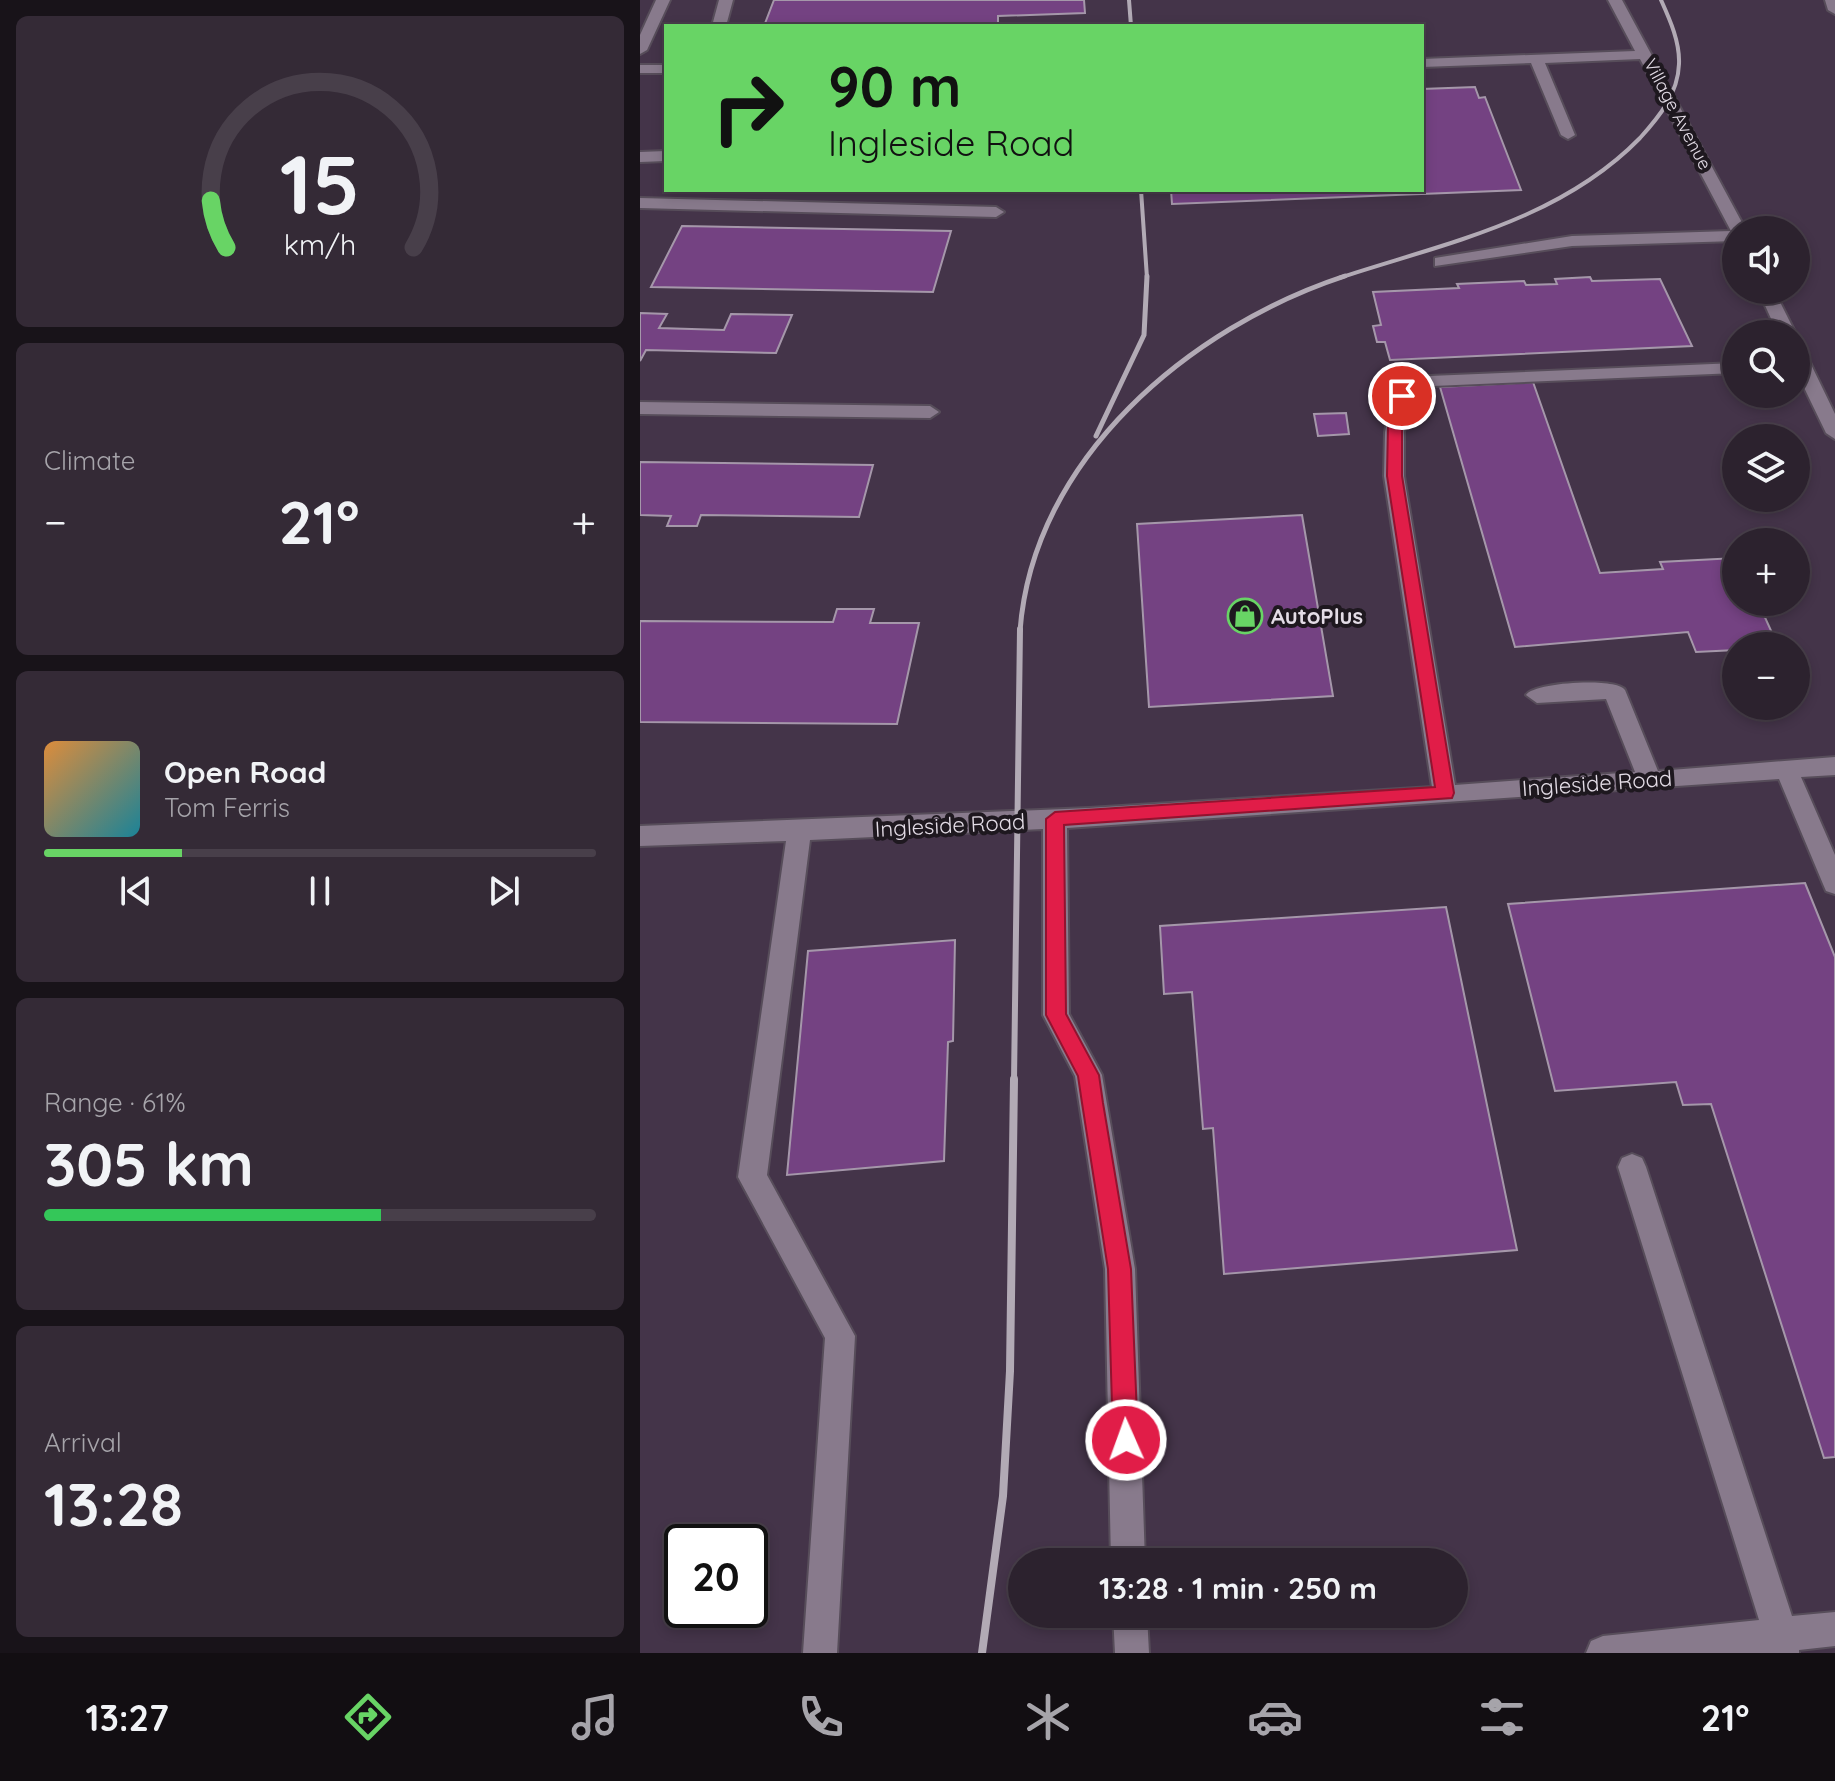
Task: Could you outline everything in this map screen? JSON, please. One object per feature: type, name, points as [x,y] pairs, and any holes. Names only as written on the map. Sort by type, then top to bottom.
[{"type":"street","points":[[720,24],[726,0]]},
{"type":"street","name":"Village Avenue","points":[[1615,0],[1731,216]]},
{"type":"street","points":[[1832,0],[1835,10]]},
{"type":"street","points":[[640,2],[662,1],[640,50]]},
{"type":"street","points":[[1424,63],[1647,55]]},
{"type":"street","points":[[1536,59],[1568,135]]},
{"type":"street","points":[[640,69],[664,69]]},
{"type":"street","points":[[640,157],[664,156]]},
{"type":"street","points":[[640,203],[996,212]]},
{"type":"street","points":[[1441,262],[1572,241],[1722,236]]},
{"type":"street","points":[[1445,793],[1394,476],[1395,426],[1402,396],[1412,385],[1430,381],[1722,369]]},
{"type":"street","points":[[1810,384],[1835,433]]},
{"type":"street","points":[[640,408],[930,412]]},
{"type":"street","points":[[1537,695],[1614,690],[1650,780]]},
{"type":"street","name":"Ingleside Road","points":[[640,836],[799,832],[1055,819],[1835,766]]},
{"type":"street","points":[[1786,769],[1835,884]]},
{"type":"street","points":[[1055,819],[1056,1015],[1088,1075],[1120,1269],[1128,1548]]},
{"type":"street","points":[[799,832],[752,1177],[840,1336],[820,1653]]},
{"type":"street","points":[[1632,1167],[1781,1644]]},
{"type":"street","points":[[1131,1628],[1132,1653]]},
{"type":"street","points":[[1603,1653],[1781,1644],[1835,1629]]},
{"type":"shaded area","points":[[640,0],[1835,0],[1835,1653],[640,1653]]},
{"type":"building","points":[[774,0],[1084,0],[1085,13],[998,16],[998,23],[765,24]]},
{"type":"building","points":[[1475,87],[1479,98],[1485,97],[1521,190],[1172,204],[1171,192],[1424,192],[1424,89]]},
{"type":"building","points":[[682,226],[951,231],[933,292],[651,287]]},
{"type":"building","points":[[1590,277],[1592,281],[1660,279],[1692,346],[1390,360],[1385,342],[1377,342],[1373,326],[1381,325],[1373,292],[1524,281],[1526,285],[1557,284],[1555,279]]},
{"type":"building","points":[[640,313],[667,314],[659,328],[724,330],[731,314],[792,315],[776,353],[646,350],[640,361]]},
{"type":"building","points":[[1533,382],[1600,573],[1663,569],[1660,562],[1722,559],[1722,616],[1764,616],[1772,632],[1722,632],[1722,651],[1696,652],[1688,632],[1515,647],[1440,387]]},
{"type":"building","points":[[1346,413],[1349,434],[1318,436],[1314,414]]},
{"type":"building","points":[[640,462],[873,465],[859,517],[701,515],[697,526],[667,526],[671,516],[640,515]]},
{"type":"building","points":[[1302,515],[1333,696],[1149,707],[1137,524]]},
{"type":"building","points":[[837,609],[874,609],[870,623],[919,623],[897,724],[640,722],[640,621],[833,622]]},
{"type":"building","points":[[1805,883],[1835,957],[1835,1457],[1824,1458],[1711,1104],[1683,1105],[1676,1082],[1555,1091],[1508,904]]},
{"type":"building","points":[[1446,907],[1517,1250],[1224,1274],[1213,1128],[1203,1129],[1192,992],[1164,994],[1160,926]]},
{"type":"building","points":[[955,940],[953,1041],[948,1042],[944,1161],[787,1175],[808,951]]},
{"type":"railway","points":[[1129,0],[1131,24]]},
{"type":"railway","points":[[1344,276],[1499,226],[1574,190],[1608,166],[1654,122],[1675,85],[1678,48],[1661,0]]},
{"type":"railway","points":[[1141,192],[1147,277]]},
{"type":"railway","points":[[1020,631],[1031,568],[1054,510],[1088,456],[1129,408],[1177,365],[1231,329],[1287,299],[1344,276]]},
{"type":"railway","points":[[1339,278],[1344,276]]},
{"type":"railway","points":[[1096,436],[1144,335],[1147,277]]},
{"type":"railway","points":[[1014,1081],[1020,629]]},
{"type":"railway","points":[[982,1653],[1003,1496],[1010,1371],[1014,1079]]},
{"type":"place","name":"AutoPlus","points":[[1245,616]]},
{"type":"route","points":[[1126,1440],[1120,1269],[1093,1103],[1088,1075],[1056,1015],[1055,819],[1445,793],[1394,476],[1395,426],[1402,396]]}]
